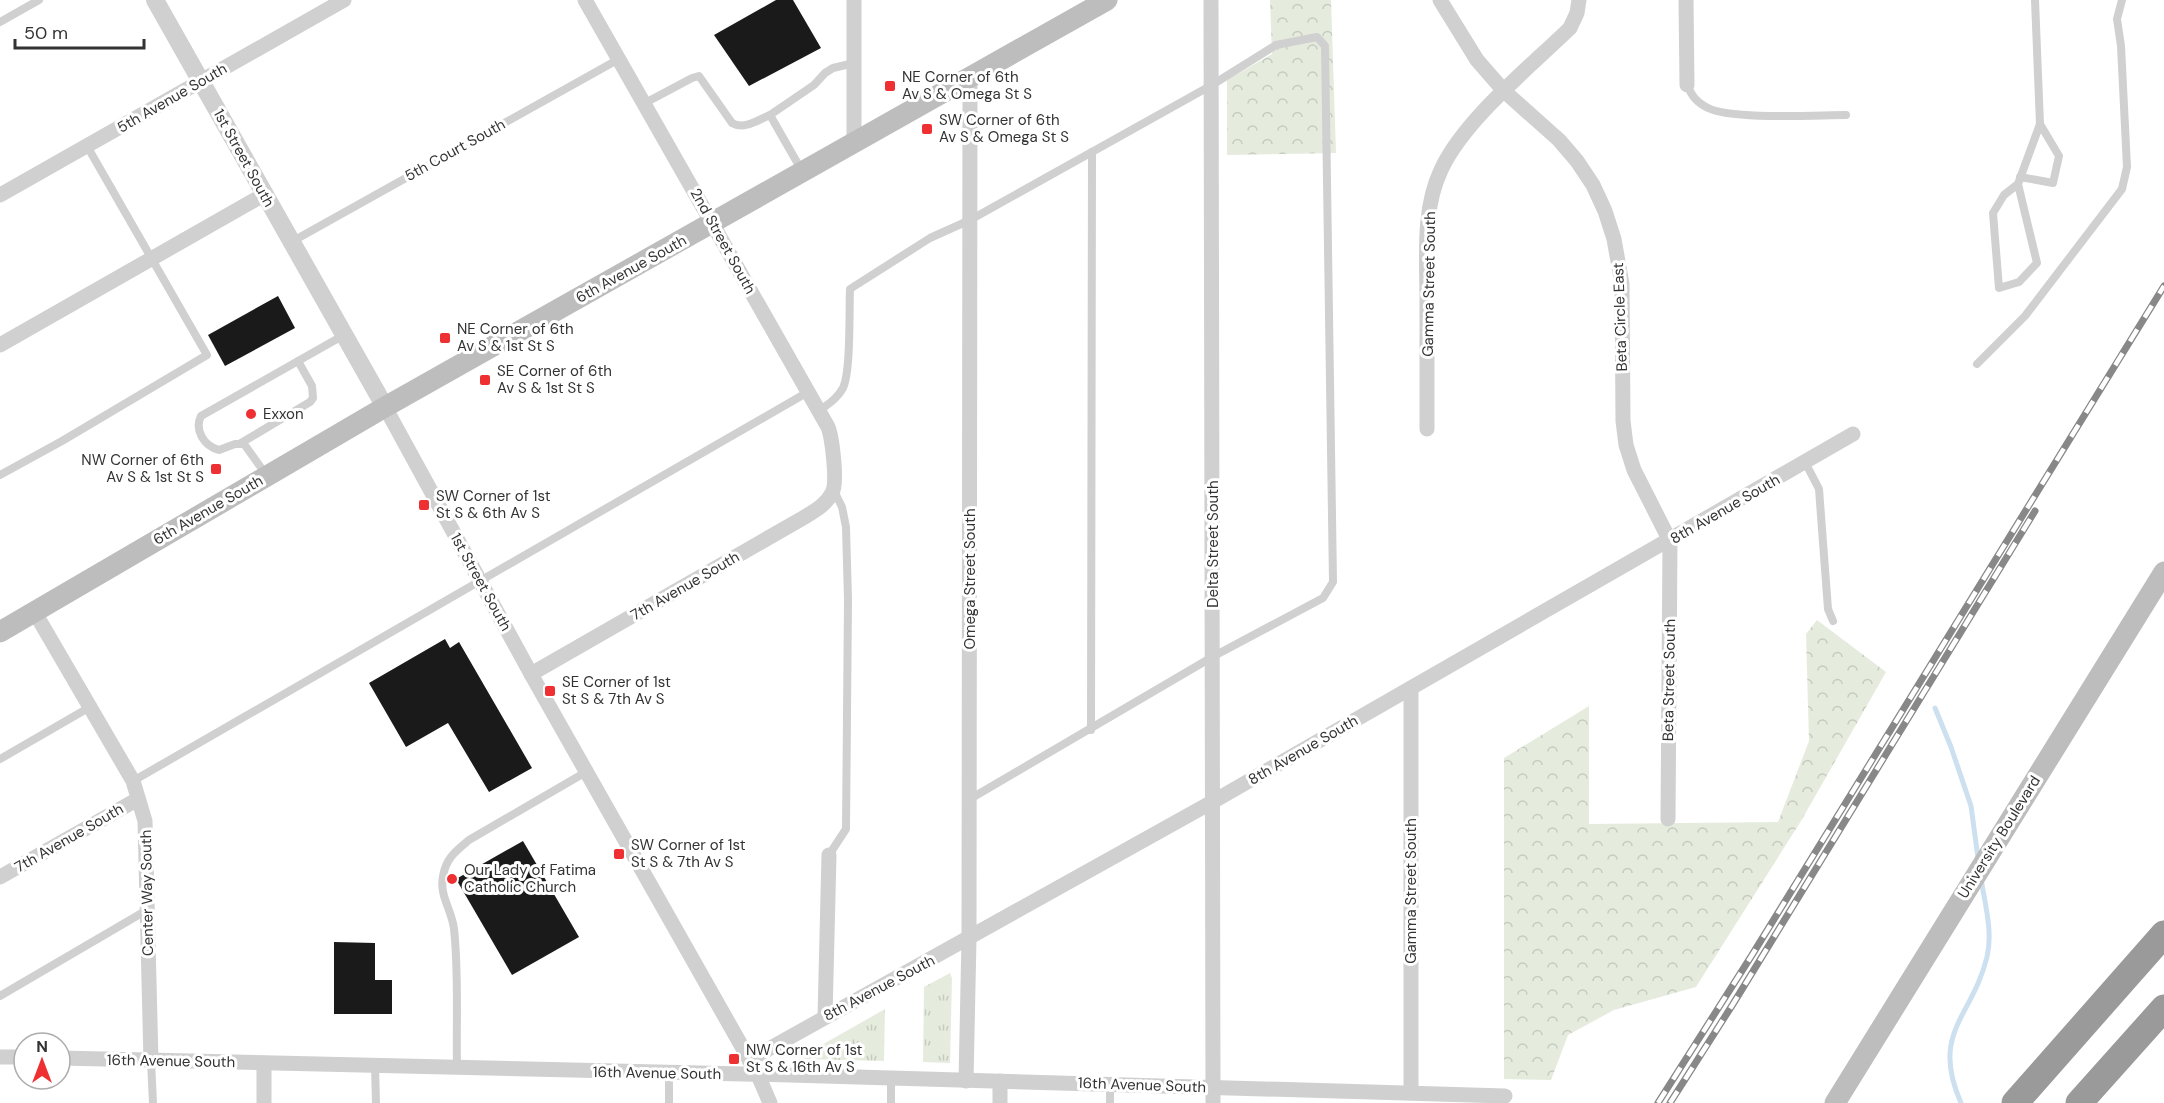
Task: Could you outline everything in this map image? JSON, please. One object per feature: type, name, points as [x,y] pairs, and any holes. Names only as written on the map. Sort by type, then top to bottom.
[{"type":"highway","points":[[2020,1097],[2164,934]]},
{"type":"highway","points":[[2085,1097],[2164,1008]]},
{"type":"main road","name":"6th Avenue South","points":[[0,632],[385,407],[970,78],[1095,3]]},
{"type":"main road","name":"University Boulevard","points":[[1834,1103],[2164,572]]},
{"type":"street","name":"1st Street South","points":[[154,0],[385,407],[531,674],[758,1075],[770,1103]]},
{"type":"street","name":"5th Avenue South","points":[[0,195],[344,0]]},
{"type":"street","name":"2nd Street South","points":[[585,0],[819,411],[832,438],[834,491]]},
{"type":"street","points":[[854,143],[855,0]]},
{"type":"street","name":"Delta Street South","points":[[1211,0],[1214,656],[1213,1095]]},
{"type":"street","name":"Beta Circle East","points":[[1440,0],[1476,60],[1504,91],[1559,140],[1577,161],[1593,185],[1605,211],[1614,239],[1622,284],[1623,421],[1626,445],[1634,470],[1670,541]]},
{"type":"street","name":"Gamma Street South","points":[[1427,429],[1427,261],[1429,215],[1434,188],[1442,168],[1462,137],[1504,91],[1570,28],[1577,13],[1579,0]]},
{"type":"street","points":[[1686,0],[1687,85]]},
{"type":"street","name":"Omega Street South","points":[[966,1081],[970,799],[970,78]]},
{"type":"street","points":[[0,345],[265,194]]},
{"type":"street","name":"8th Avenue South","points":[[749,1060],[1214,801],[1853,434]]},
{"type":"street","name":"7th Avenue South","points":[[531,674],[803,518],[824,505],[834,491]]},
{"type":"street","name":"Beta Street South","points":[[1668,819],[1670,541]]},
{"type":"street","name":"Center Way South","points":[[33,611],[133,781],[145,821],[151,1061]]},
{"type":"street","name":"Gamma Street South","points":[[1411,688],[1411,1093]]},
{"type":"street","name":"7th Avenue South","points":[[0,877],[138,799]]},
{"type":"street","points":[[825,1017],[829,855]]},
{"type":"street","name":"16th Avenue South","points":[[72,1058],[1110,1084],[1213,1095],[1411,1093],[1505,1096]]},
{"type":"street","points":[[264,1064],[264,1103]]},
{"type":"street","points":[[1000,1081],[1000,1103]]},
{"type":"lane","points":[[0,22],[39,0]]},
{"type":"lane","points":[[2019,180],[2037,263],[2019,282],[1999,288],[1993,213],[2004,195],[2019,180],[2040,124],[2036,0]]},
{"type":"lane","points":[[1977,364],[2025,316],[2122,189],[2127,167],[2121,46],[2117,19],[2122,0]]},
{"type":"lane","points":[[819,411],[835,399],[843,387],[847,373],[850,289],[930,238],[970,220],[1092,152],[1212,85],[1276,45],[1317,37],[1325,46],[1333,582],[1323,598],[1214,656],[970,799]]},
{"type":"lane","name":"5th Court South","points":[[292,242],[619,59]]},
{"type":"lane","points":[[645,103],[699,76],[732,123],[744,126],[770,115],[814,85],[833,68],[854,63]]},
{"type":"lane","points":[[1687,85],[1693,99],[1710,109],[1727,113],[1846,115]]},
{"type":"lane","points":[[770,115],[802,172]]},
{"type":"lane","points":[[2019,180],[2053,183],[2059,156],[2040,124]]},
{"type":"lane","points":[[0,475],[207,355],[87,146]]},
{"type":"lane","points":[[1090,730],[1092,152]]},
{"type":"lane","points":[[298,361],[312,386],[314,398],[310,402],[241,443],[219,450],[207,445],[199,430],[201,416],[344,334]]},
{"type":"lane","points":[[133,781],[808,392]]},
{"type":"lane","points":[[241,443],[247,446],[267,476]]},
{"type":"lane","points":[[1805,462],[1819,489],[1828,609],[1833,621]]},
{"type":"lane","points":[[829,855],[846,829],[848,600],[846,527],[842,507],[834,491]]},
{"type":"lane","points":[[0,759],[90,707]]},
{"type":"lane","points":[[457,1069],[456,960],[453,926],[441,886],[446,863],[452,853],[469,840],[586,772]]},
{"type":"lane","points":[[0,996],[147,910]]},
{"type":"lane","points":[[151,1061],[153,1103]]},
{"type":"lane","points":[[375,1066],[376,1103]]},
{"type":"lane","points":[[669,1073],[669,1103]]},
{"type":"lane","points":[[891,1078],[891,1103]]},
{"type":"lane","points":[[1110,1084],[1110,1103]]},
{"type":"green space","points":[[1270,0],[1331,0],[1336,153],[1227,155],[1227,80],[1272,54]]},
{"type":"green space","points":[[1817,620],[1886,672],[1801,821],[1696,987],[1614,1010],[1568,1035],[1551,1080],[1504,1079],[1504,758],[1589,706],[1589,824],[1778,822],[1809,741],[1806,634]]},
{"type":"green space","points":[[950,973],[952,978],[950,1063],[923,1062],[924,987]]},
{"type":"green space","points":[[885,1009],[884,1061],[804,1059],[804,1055]]},
{"type":"building","points":[[776,0],[793,0],[821,48],[749,86],[714,35]]},
{"type":"building","points":[[278,296],[295,328],[225,366],[208,335]]},
{"type":"building","points":[[445,639],[450,648],[459,642],[532,768],[489,792],[448,723],[406,747],[369,683]]},
{"type":"building","points":[[523,841],[579,937],[512,975],[456,879]]},
{"type":"building","points":[[334,942],[375,943],[375,980],[392,980],[392,1014],[334,1014]]},
{"type":"waterway","points":[[1935,708],[1971,806],[1978,858]]},
{"type":"waterway","points":[[1961,1103],[1953,1079],[1950,1059],[1957,1026],[1980,978],[1989,947],[1989,928],[1981,879]]},
{"type":"railway","points":[[1658,1103],[1752,955],[2164,286]]},
{"type":"railway","points":[[1670,1103],[2035,511]]},
{"type":"place","name":"NE Corner of 6th Av S & Omega St S","points":[[890,86]]},
{"type":"place","name":"SW Corner of 6th Av S & Omega St S","points":[[927,129]]},
{"type":"place","name":"NE Corner of 6th Av S & 1st St S","points":[[445,338]]},
{"type":"place","name":"SE Corner of 6th Av S & 1st St S","points":[[485,380]]},
{"type":"place","name":"Exxon","points":[[251,414]]},
{"type":"place","name":"NW Corner of 6th Av S & 1st St S","points":[[216,469]]},
{"type":"place","name":"SW Corner of 1st St S & 6th Av S","points":[[424,505]]},
{"type":"place","name":"SE Corner of 1st St S & 7th Av S","points":[[550,691]]},
{"type":"place","name":"SW Corner of 1st St S & 7th Av S","points":[[619,854]]},
{"type":"place","name":"Our Lady of Fatima Catholic Church","points":[[452,879]]},
{"type":"place","name":"NW Corner of 1st St S & 16th Av S","points":[[734,1059]]}]
